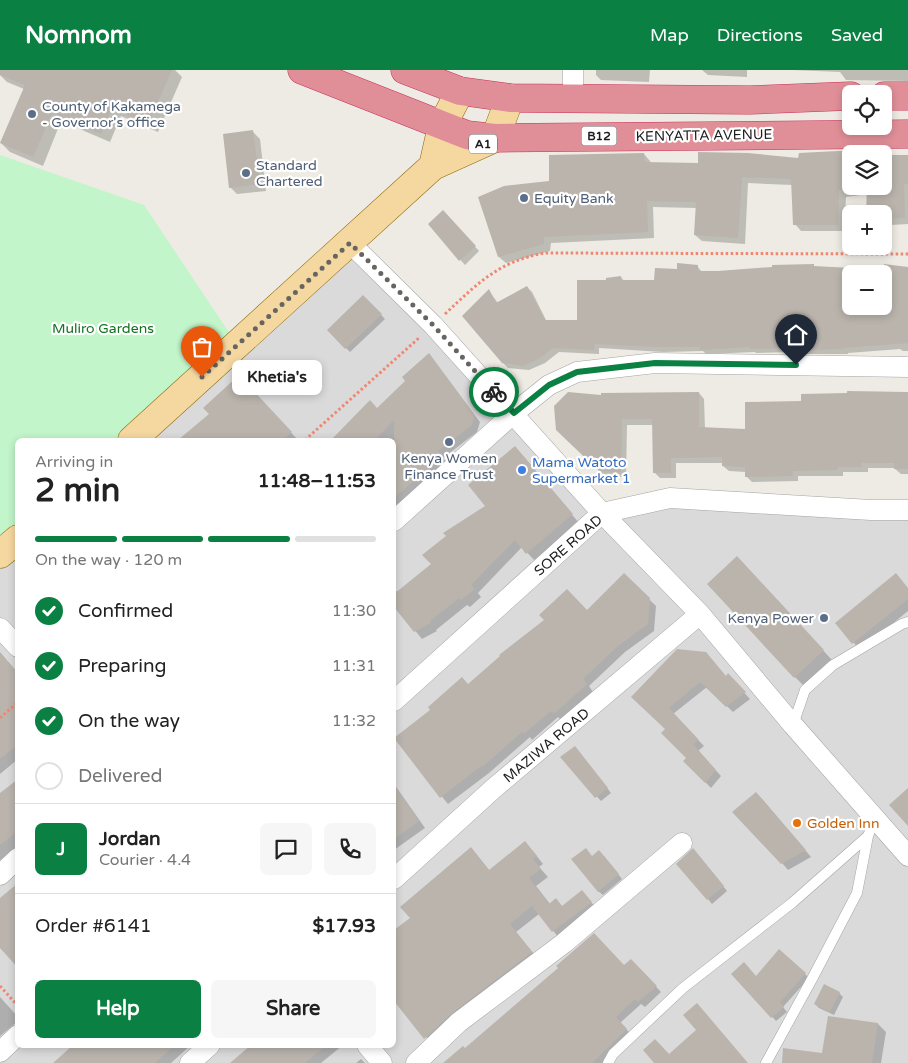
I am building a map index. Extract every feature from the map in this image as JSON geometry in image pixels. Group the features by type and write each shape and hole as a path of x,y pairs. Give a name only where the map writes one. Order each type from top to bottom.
{"highway":[{"name":"KENYATTA AVENUE","path":"302,70 442,126 468,135 495,138 749,134 908,134"},
{"path":"405,70 460,91 510,98 750,100 842,96"},
{"path":"892,96 908,96"},
{"path":"749,134 750,100"}],"main road":[{"path":"134,438 433,166 442,126 460,91"},
{"name":"A1","path":"433,166 495,138 510,98"},
{"path":"0,554 15,542"}],"street":[{"path":"573,70 573,99"},
{"path":"350,243 433,325 602,513 700,614 793,725 908,856"},
{"path":"396,518 514,413 549,385 577,372 655,363 908,367"},
{"name":"SORE ROAD","path":"396,698 602,513 670,498 871,510 908,510"},
{"name":"MAZIWA ROAD","path":"396,877 493,790 700,614"},
{"path":"0,628 15,644"},
{"path":"416,1063 459,1022 564,943 682,843"},
{"path":"0,875 15,861"},
{"path":"0,1052 15,1039"},
{"path":"190,1063 207,1048"},
{"path":"370,1048 382,1063"}],"lane":[{"path":"793,725 806,690 833,665 908,622"},
{"path":"766,1063 857,892 868,836 876,818"},
{"path":"608,1063 614,1054 683,988 792,903 868,836"}],"path":[{"path":"307,438 475,286 496,271 518,259 544,253 908,254"},
{"path":"0,718 15,705"},
{"path":"0,986 15,1003"}],"shaded area":[{"path":"350,244 602,514 670,498 908,511 908,1063 0,1063 0,556 15,542 15,1048 396,1048 396,438 133,438"}],"green space":[{"name":"Muliro Gardens","path":"0,155 144,205 238,346 133,438 15,438 15,542 0,556"}],"building":[{"path":"0,70 172,70 148,124 112,108 101,134 52,113 33,157 0,143 25,85 0,75"},
{"path":"253,130 260,184 229,188 223,134"},
{"path":"842,151 842,190 839,190 838,225 793,225 791,179 742,177 738,238 694,235 696,202 647,201 648,232 544,237 544,244 498,257 478,197 504,186 549,181 549,155 644,153 645,162 698,163 698,152 748,153 798,158 799,153"},
{"path":"892,155 908,155 908,184 904,184 905,218 892,219 892,205 866,205 867,195 892,195"},
{"path":"443,210 476,246 459,261 428,224"},
{"path":"677,263 698,265 698,271 772,267 772,265 814,264 814,266 842,268 842,315 892,315 892,265 908,267 908,343 844,349 796,350 796,348 750,349 750,347 700,350 700,347 595,344 594,350 553,348 540,358 523,366 502,363 462,316 489,289 496,303 527,286 545,320 577,320 577,280 606,280 606,278 621,276 621,280 654,280 655,268 677,269"},
{"path":"363,295 382,314 345,349 327,330"},
{"path":"429,353 474,414 472,425 438,451 442,456 396,496 396,438 394,438 394,420 377,438 333,438 370,400 377,408 405,381 402,377"},
{"path":"239,375 292,432 285,438 180,438 209,414 203,408"},
{"path":"847,391 908,392 908,469 894,469 894,463 862,463 862,467 838,467 838,470 793,471 793,476 745,477 745,467 722,466 722,457 671,458 671,473 653,473 652,419 622,419 621,472 599,471 556,430 554,406 568,392 601,395 601,393 699,392 699,427 745,429 745,402 801,401 801,394 847,393"},
{"path":"515,446 573,514 526,554 515,540 471,585 475,589 461,600 459,598 430,621 431,623 414,632 396,610 396,592 431,564 422,555 446,536 443,533 485,506 468,485"},
{"path":"737,556 824,650 794,678 707,584"},
{"path":"624,573 650,598 648,624 618,646 583,679 587,684 554,714 551,711 524,734 522,732 482,767 440,798 396,741 396,736 430,710 428,707 462,677 468,684 499,655 544,620 539,615 567,589 587,610"},
{"path":"896,573 908,588 908,599 852,644 835,623"},
{"path":"677,649 706,652 726,676 728,673 746,692 726,707 700,682 669,708 699,740 693,744 716,770 705,783 683,761 686,758 661,733 665,729 631,697"},
{"path":"0,652 15,670 15,746 0,759"},
{"path":"575,746 608,788 595,798 560,757"},
{"path":"15,781 15,833 0,845 0,793"},
{"path":"396,788 419,821 396,838"},
{"path":"908,788 908,826 889,805"},
{"path":"756,792 806,850 781,864 732,812"},
{"path":"525,841 537,856 533,859 541,869 529,878 549,904 556,898 562,906 582,890 592,902 552,932 532,906 510,924 532,952 452,1013 424,1039 396,1004 396,928 410,918 400,907 471,847 489,870"},
{"path":"586,848 592,856 599,850 619,874 598,892 571,859"},
{"path":"693,848 724,886 707,900 676,864"},
{"path":"15,886 15,965 0,948 0,898"},
{"path":"594,933 624,965 631,959 657,986 638,1002 635,999 616,1017 627,1029 592,1063 443,1063 463,1046 465,1048 558,968 556,966"},
{"path":"779,949 806,973 780,1002 784,1007 771,1018 731,974 744,962 756,976"},
{"path":"824,984 840,992 830,1012 814,1004"},
{"path":"697,1003 748,1063 654,1063 643,1050 655,1039 669,1054 696,1030 683,1015"},
{"path":"828,1016 878,1023 872,1063 782,1063 783,1048 822,1053"},
{"path":"70,1048 172,1048 155,1063 53,1063"},
{"path":"248,1048 323,1048 305,1063 230,1063"}],"way so far":[{"path":"202,377 350,243 433,325 494,392"}],"place":[{"name":"County of Kakamega - Governor's office","path":"32,114"},
{"name":"Standard Chartered","path":"246,173"},
{"name":"Equity Bank","path":"524,198"},
{"name":"Khetia's","path":"202,377"},
{"name":"Kenya Women Finance Trust","path":"449,442"},
{"name":"Mama Watoto Supermarket 1","path":"522,470"},
{"name":"Kenya Power","path":"824,618"},
{"name":"Golden Inn","path":"797,823"}],"route":[{"path":"494,392 514,413 549,385 577,372 655,363 796,365"}]}
